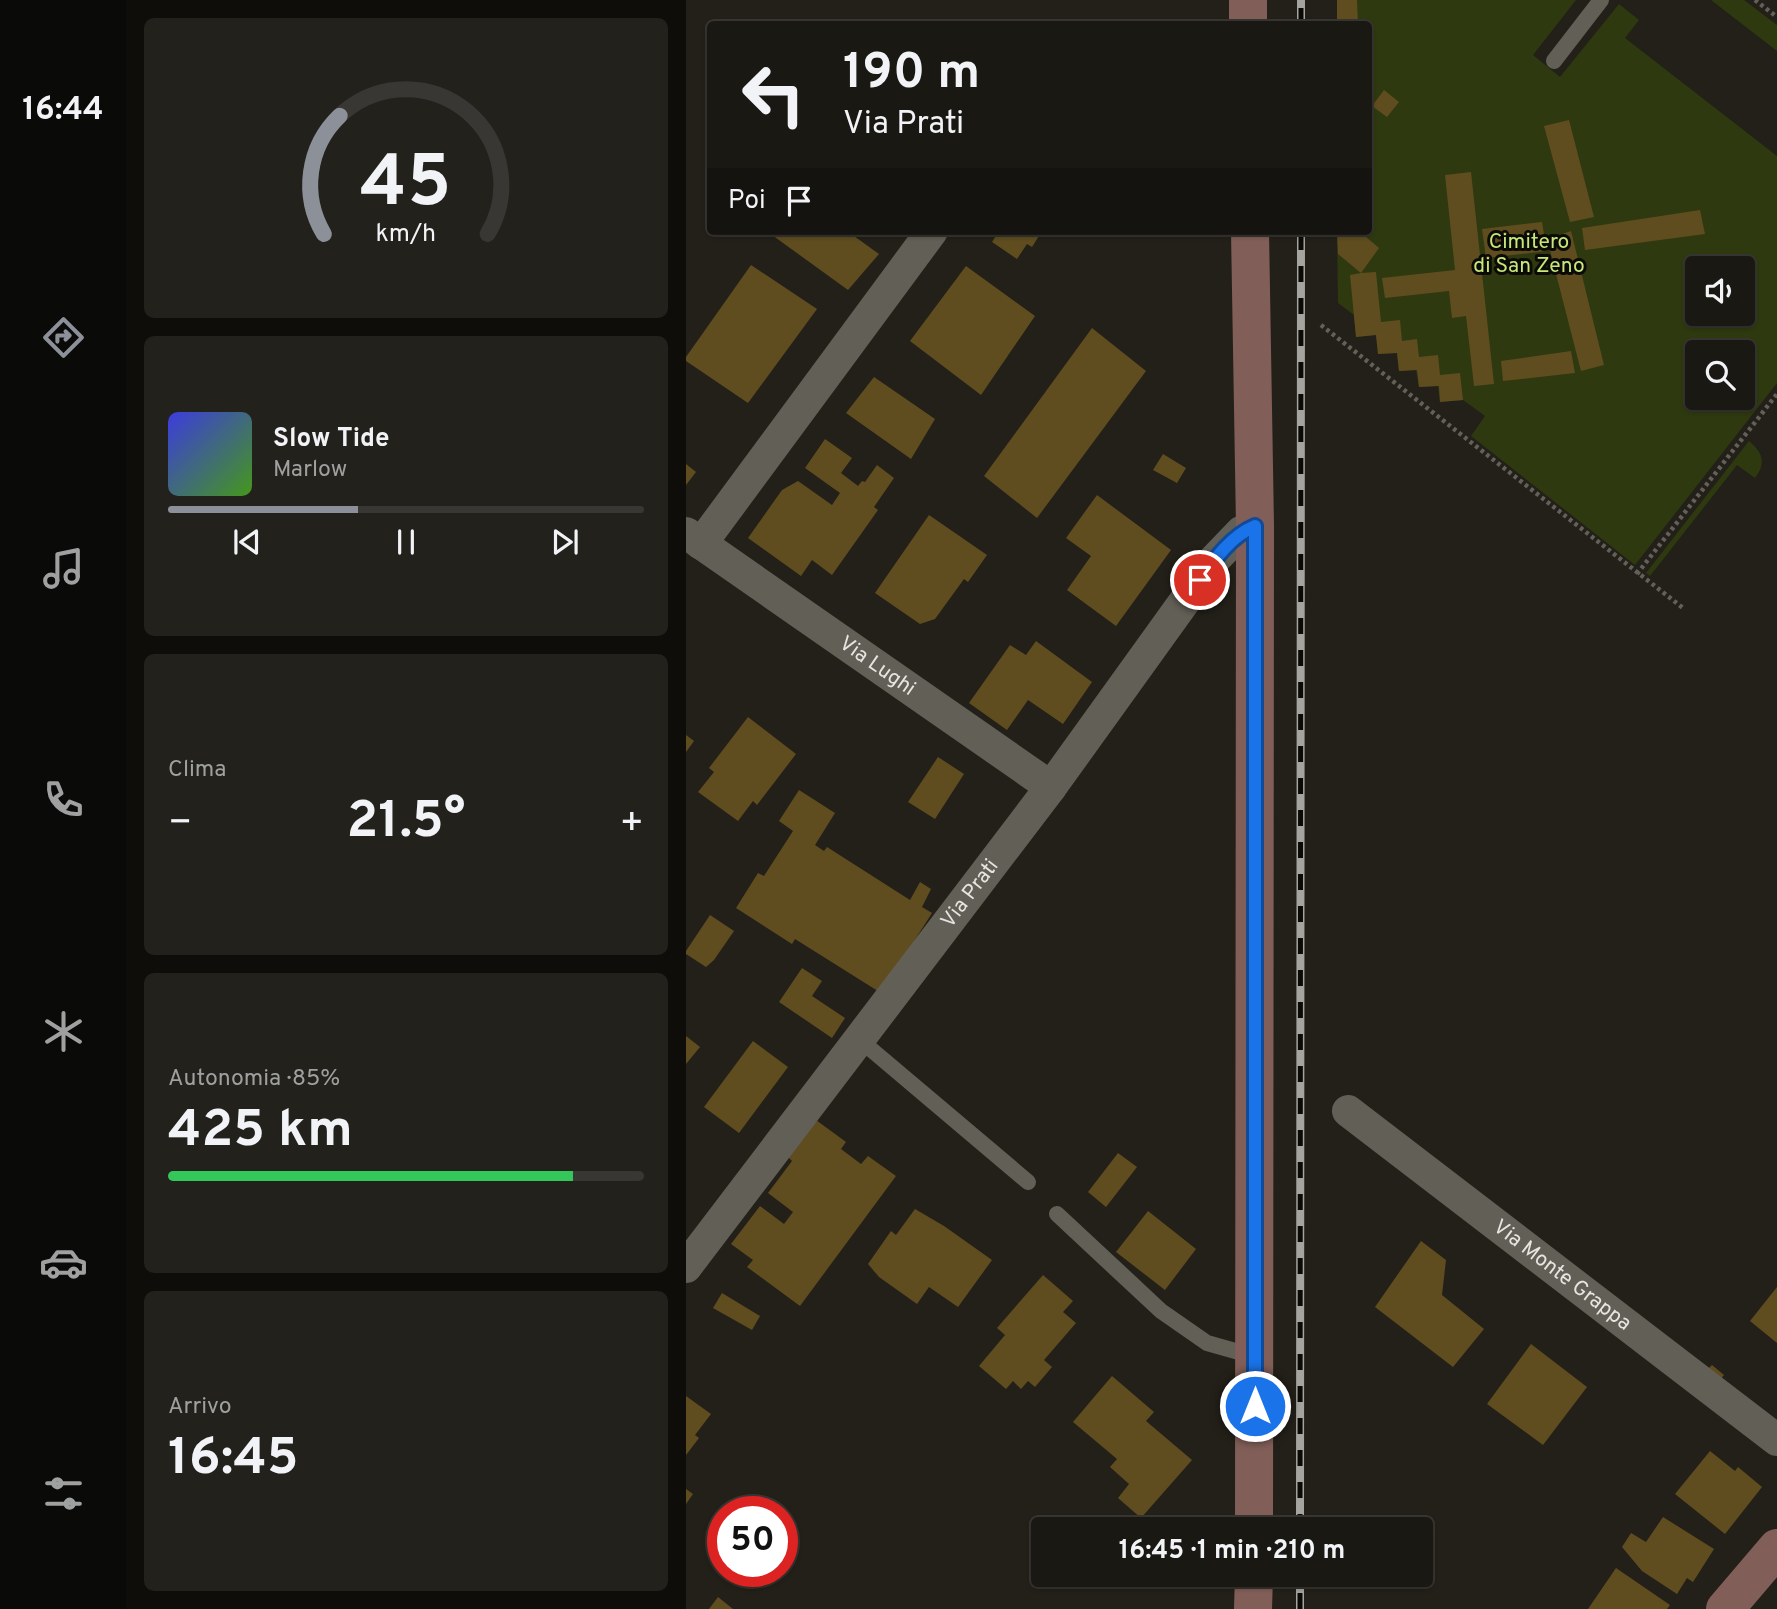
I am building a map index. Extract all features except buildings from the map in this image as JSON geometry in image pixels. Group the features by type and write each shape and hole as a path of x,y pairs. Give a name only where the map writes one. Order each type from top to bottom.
{"main road":[{"path":"1248,0 1248,21"},
{"path":"1251,235 1255,526 1254,1517"},
{"path":"1725,1609 1777,1548"},
{"path":"1254,1587 1254,1609"}],"street":[{"name":"Via Lughi","path":"929,235 694,539 1051,787"},
{"name":"Via Prati","path":"686,1267 1051,787 1215,559 1241,532 1255,526"},
{"name":"Via Monte Grappa","path":"1348,1111 1777,1440"}],"lane":[{"path":"1554,61 1601,0"},
{"path":"860,1040 1028,1182"},
{"path":"1057,1214 1161,1311 1206,1343 1256,1357"}],"path":[{"path":"1755,0 1777,17"},
{"path":"1321,325 1684,608"},
{"path":"1637,574 1777,394"}],"green space":[{"name":"Cimitero di San Zeno","path":"1337,0 1576,0 1533,55 1560,77 1619,4 1639,20 1625,38 1777,156 1777,383 1635,565 1471,436 1485,416 1463,400 1440,402 1438,386 1419,387 1416,370 1399,371 1397,353 1378,354 1376,335 1356,337 1354,315 1338,303 1337,235 1372,235 1372,21 1337,21"},
{"path":"1711,0 1744,0 1777,25 1777,51"},
{"path":"1749,441 1757,449 1762,462 1755,478 1737,465 1650,576 1646,573"}],"railway":[{"path":"1301,0 1301,21"},
{"path":"1300,1517 1301,235"},
{"path":"1300,1587 1300,1609"}],"route":[{"path":"1200,580 1215,559 1241,532 1255,526 1255,1406"}]}
